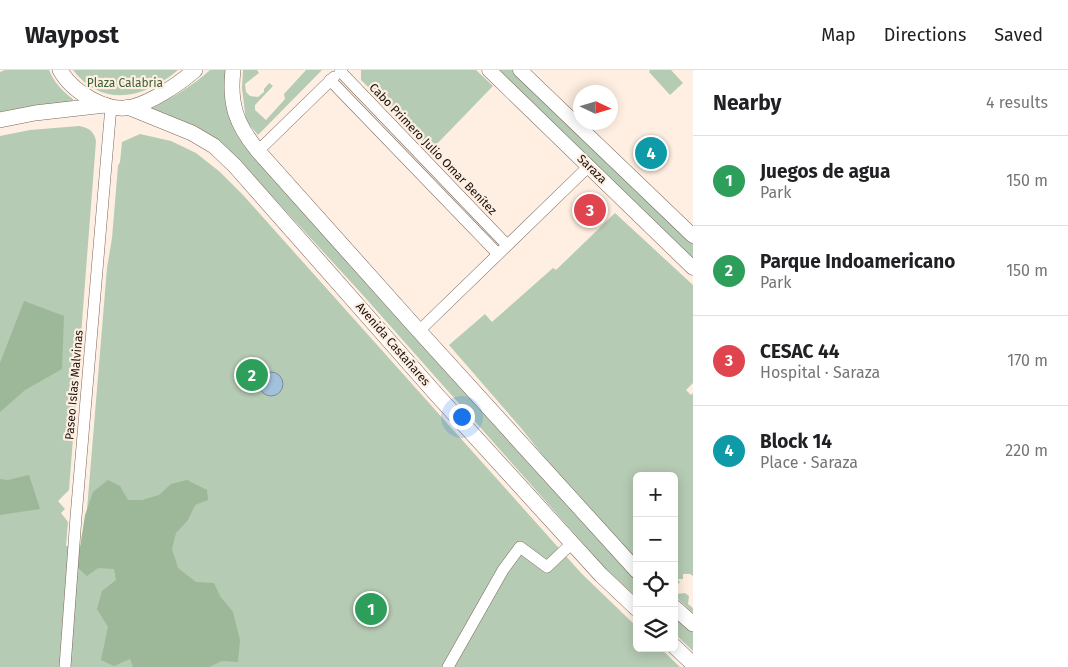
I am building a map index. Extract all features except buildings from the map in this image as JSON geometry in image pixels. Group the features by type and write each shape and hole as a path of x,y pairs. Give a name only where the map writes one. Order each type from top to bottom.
{"main road":[{"path":"60,70 69,83 82,94 108,106"},
{"path":"0,120 35,113 108,106 128,107 173,86 195,70"},
{"path":"233,70 231,91 234,112 246,136 258,151 633,567"},
{"name":"Avenida Castañares","path":"128,107 192,133 214,146 235,166 436,394 601,575 634,607"},
{"path":"678,611 693,624"},
{"path":"678,650 693,664"}],"street":[{"name":"Saraza","path":"490,70 693,268"},
{"name":"Saraza","path":"520,70 693,236"},
{"path":"258,151 340,71"},
{"name":"Cabo Primero Julio Omar Benítez","path":"340,71 507,245"},
{"path":"330,80 498,254"},
{"name":"Paseo Islas Malvinas","path":"65,667 108,106"},
{"path":"419,331 589,166"},
{"path":"448,667 503,570 520,547 547,567 572,543"}],"green space":[{"path":"5,70 49,70 59,86 73,99 72,103 0,112 0,72"},
{"name":"Plaza Calabria","path":"73,70 178,70 165,80 138,93 111,95 97,90 85,82"},
{"path":"210,70 228,70 230,111 600,539 633,575 633,594 604,567 361,293 227,149 147,111 195,82"},
{"path":"243,70 257,70 259,73 245,84 246,92 250,96 258,97 264,92 269,83 273,86 255,105 255,110 266,120 285,99 284,94 306,70 322,70 258,135 246,121 242,88"},
{"path":"361,70 476,70 493,86 431,150 361,80"},
{"path":"498,70 517,70 573,124 573,130 579,130 693,241 693,262"},
{"path":"650,70 671,70 683,83 670,95 649,72"},
{"path":"79,126 90,130 96,141 69,490 58,501 65,509 61,513 68,522 66,546 84,546 107,268 112,238 118,166 122,142 140,134 171,141 196,153 220,172 243,195 582,574 633,623 633,652 664,652 680,667 0,667 0,136 30,130"},
{"path":"615,213 693,285 693,383 686,390 691,395 693,393 693,576 683,574 683,579 678,579 678,472 633,472 633,556 580,502 521,428 449,345 485,314 492,322 553,268 556,270"},
{"path":"24,301 64,316 62,369 25,390 0,412 0,363"},
{"path":"29,475 40,509 0,515 0,479 8,480"},
{"path":"108,480 120,486 128,500 142,500 159,495 171,484 187,480 207,490 208,500 195,505 188,520 176,533 172,549 178,568 196,582 214,583 220,596 233,612 240,640 238,662 222,661 209,667 133,667 130,659 114,666 101,660 108,627 97,609 102,591 116,580 114,569 98,568 87,576 77,567 85,515 93,492"},
{"path":"685,593 689,596 688,604 693,608 693,613 678,599 678,594"},
{"path":"678,619 693,632 693,651 678,637"}],"water":[{"path":"271,372 279,376 283,384 279,392 271,396 263,392 259,384 263,376"}],"place":[{"name":"Block 14","path":"651,153"},
{"name":"CESAC 44","path":"590,210"},
{"name":"Parque Indoamericano","path":"252,375"},
{"name":"Juegos de agua","path":"371,609"}]}
